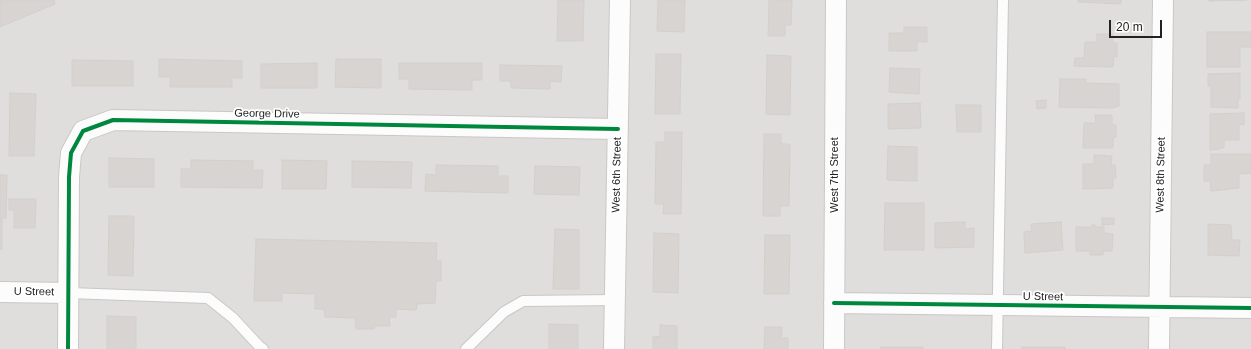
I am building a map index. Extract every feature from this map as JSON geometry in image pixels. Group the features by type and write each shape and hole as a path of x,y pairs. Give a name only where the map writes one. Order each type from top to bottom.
{"street":[{"name":"West 6th Street","path":"614,349 620,0"},
{"name":"West 7th Street","path":"834,349 836,0"},
{"name":"West 8th Street","path":"1159,349 1163,0"},
{"name":"George Drive","path":"68,349 69,177 71,153 83,131 113,120 618,129"},
{"name":"U Street","path":"0,292 69,293"},
{"name":"U Street","path":"834,303 1251,308"}],"lane":[{"path":"997,349 1003,0"},
{"path":"69,293 208,298 233,318 263,349"},
{"path":"466,349 504,312 523,301 615,300"}],"shaded area":[{"path":"0,0 1251,0 1251,349 0,349"}],"building":[{"path":"54,0 55,4 0,27 0,1"},
{"path":"558,0 584,0 583,41 557,41"},
{"path":"658,0 685,0 684,32 657,31"},
{"path":"769,0 792,0 791,25 785,25 785,36 768,36"},
{"path":"1078,0 1121,0 1121,4 1078,2"},
{"path":"1209,0 1247,0 1209,1"},
{"path":"904,27 927,27 927,42 917,42 917,51 889,51 889,33 904,33"},
{"path":"1207,32 1251,32 1251,47 1240,47 1240,67 1207,67"},
{"path":"1097,34 1113,34 1113,43 1117,43 1117,57 1114,56 1113,67 1074,66 1075,58 1084,58 1085,42 1097,42"},
{"path":"656,54 681,54 680,114 655,114"},
{"path":"767,55 791,56 790,115 766,114"},
{"path":"159,59 242,61 242,78 232,78 232,87 170,87 170,77 159,77"},
{"path":"336,59 381,59 381,88 335,87"},
{"path":"72,60 133,61 133,86 72,86"},
{"path":"317,63 317,88 261,88 261,64"},
{"path":"399,63 482,63 482,80 472,80 472,90 409,89 409,79 399,79"},
{"path":"500,65 562,66 561,82 550,81 550,89 511,88 511,81 500,81"},
{"path":"890,68 920,69 919,94 889,92"},
{"path":"1240,73 1240,99 1238,99 1238,108 1211,107 1211,85 1208,86 1208,74"},
{"path":"1060,79 1086,79 1086,83 1119,84 1119,106 1112,108 1059,107"},
{"path":"10,93 36,94 34,156 9,156"},
{"path":"1046,100 1046,108 1037,109 1036,101"},
{"path":"920,103 921,128 888,129 888,104"},
{"path":"956,105 981,105 981,132 957,132"},
{"path":"1244,113 1244,125 1239,124 1239,140 1224,140 1224,148 1210,150 1210,114"},
{"path":"1095,115 1112,115 1112,124 1116,125 1116,137 1113,138 1113,148 1083,148 1084,123 1096,123"},
{"path":"665,132 682,132 681,214 663,214 664,204 655,204 656,142 665,142"},
{"path":"764,134 781,134 781,144 790,144 789,206 780,206 780,216 763,216"},
{"path":"888,146 917,147 917,181 887,180"},
{"path":"1211,154 1251,154 1251,173 1239,174 1239,188 1211,191 1210,181 1204,181 1204,165 1211,165"},
{"path":"1094,155 1112,156 1111,165 1115,165 1116,178 1113,178 1113,188 1083,189 1083,164 1094,164"},
{"path":"109,158 154,159 154,187 109,187"},
{"path":"191,160 253,161 253,170 263,170 262,188 181,187 181,169 191,169"},
{"path":"282,160 327,161 326,189 282,189"},
{"path":"352,161 412,162 411,188 352,187"},
{"path":"436,165 498,166 498,176 508,176 508,193 425,191 426,174 436,175"},
{"path":"535,166 580,167 579,195 534,194"},
{"path":"0,175 7,175 6,218 2,218 2,249 0,249"},
{"path":"9,199 36,199 35,228 14,228 14,210 9,210"},
{"path":"885,203 924,203 924,250 884,250"},
{"path":"109,216 134,216 133,276 108,275"},
{"path":"1102,218 1114,218 1114,224 1102,225"},
{"path":"965,222 965,229 974,228 974,247 935,248 935,223"},
{"path":"1061,222 1063,250 1025,253 1024,232 1032,231 1031,224"},
{"path":"1208,224 1231,225 1232,240 1240,240 1239,256 1208,255"},
{"path":"1092,225 1095,225 1096,227 1104,227 1104,233 1113,234 1112,251 1103,251 1103,255 1090,255 1090,251 1076,251 1076,227 1092,227"},
{"path":"555,229 579,230 579,289 553,289"},
{"path":"654,233 679,234 678,293 653,292"},
{"path":"765,235 790,235 789,294 764,294"},
{"path":"256,239 437,243 436,261 441,261 441,281 436,281 435,303 417,304 416,310 396,309 396,317 389,317 390,326 374,326 374,329 356,329 355,318 325,317 324,309 315,309 315,294 282,293 282,301 254,301"},
{"path":"107,316 136,317 136,349 107,349"},
{"path":"549,324 578,325 578,349 549,349"},
{"path":"660,325 677,326 677,349 653,349 653,336 660,337"},
{"path":"765,327 782,327 781,338 788,338 788,349 764,349"},
{"path":"881,347 923,347 923,349 881,349"},
{"path":"1022,347 1065,347 1065,349 1022,349"}],"cycle path":[{"path":"68,349 69,177 71,153 83,131 113,120 618,129"},
{"path":"834,303 1251,308"}]}
